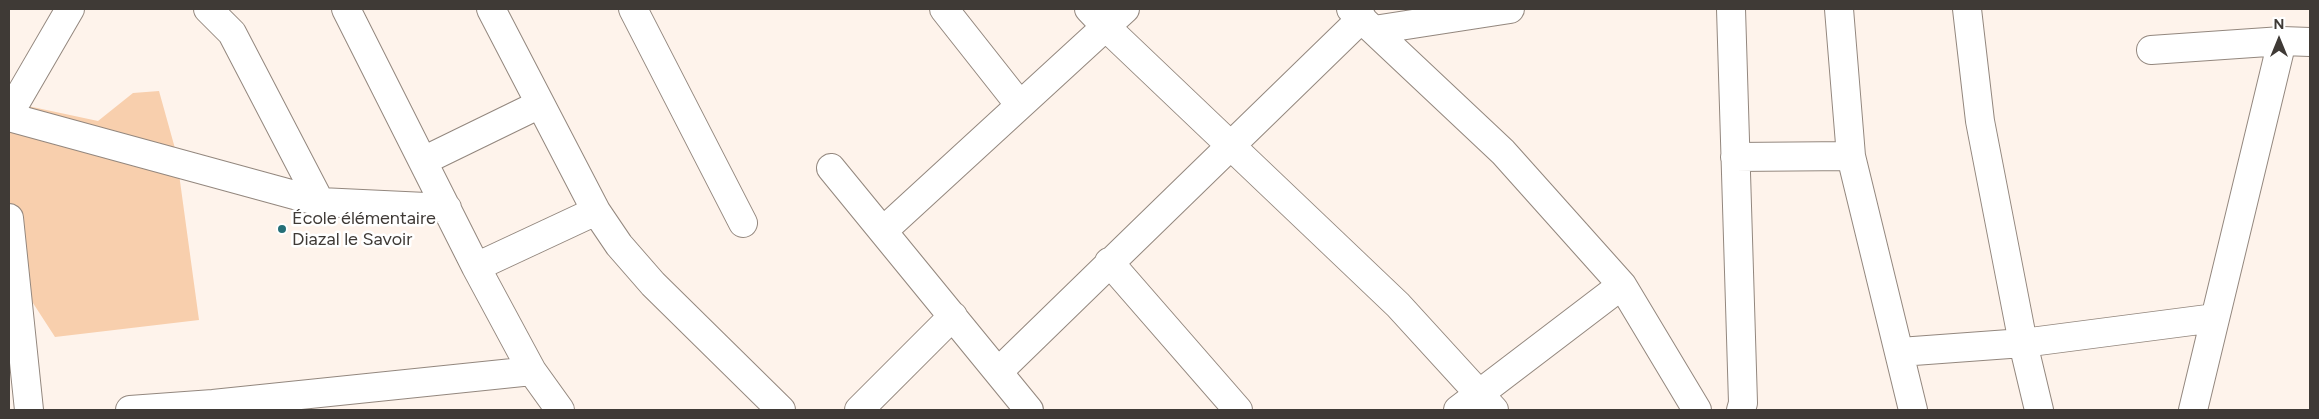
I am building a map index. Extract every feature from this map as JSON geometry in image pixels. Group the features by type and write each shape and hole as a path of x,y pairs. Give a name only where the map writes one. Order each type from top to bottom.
{"street":[{"path":"70,9 9,115 320,202 447,208"},
{"path":"208,9 232,33 320,202"},
{"path":"346,9 476,267 532,371 560,410"},
{"path":"491,9 596,211 619,245 653,284 781,410"},
{"path":"633,9 743,223"},
{"path":"944,9 1019,104"},
{"path":"998,372 1109,262 1362,19 1510,9"},
{"path":"1731,9 1743,403 1741,410"},
{"path":"1839,9 1852,156 1900,352 1912,410"},
{"path":"1967,9 1980,121 2023,343 2039,410"},
{"path":"883,231 1019,104 1107,15 1230,145 1398,305 1477,405 1622,285"},
{"path":"1362,19 1504,152 1622,285 1697,410"},
{"path":"2193,410 2282,40"},
{"path":"2151,50 2282,40 2310,42"},
{"path":"423,161 540,104"},
{"path":"1736,157 1852,156"},
{"path":"831,168 1029,410"},
{"path":"476,267 596,211"},
{"path":"9,218 29,410"},
{"path":"1109,262 1238,410"},
{"path":"859,410 953,316"},
{"path":"1900,352 2023,343 2215,318"},
{"path":"130,410 213,407 532,371"}],"shaded area":[{"path":"159,91 176,152 199,320 55,337 9,266 9,102 98,121 133,93"}],"place":[{"name":"École élémentaire Diazal le Savoir","path":"282,229"}]}
